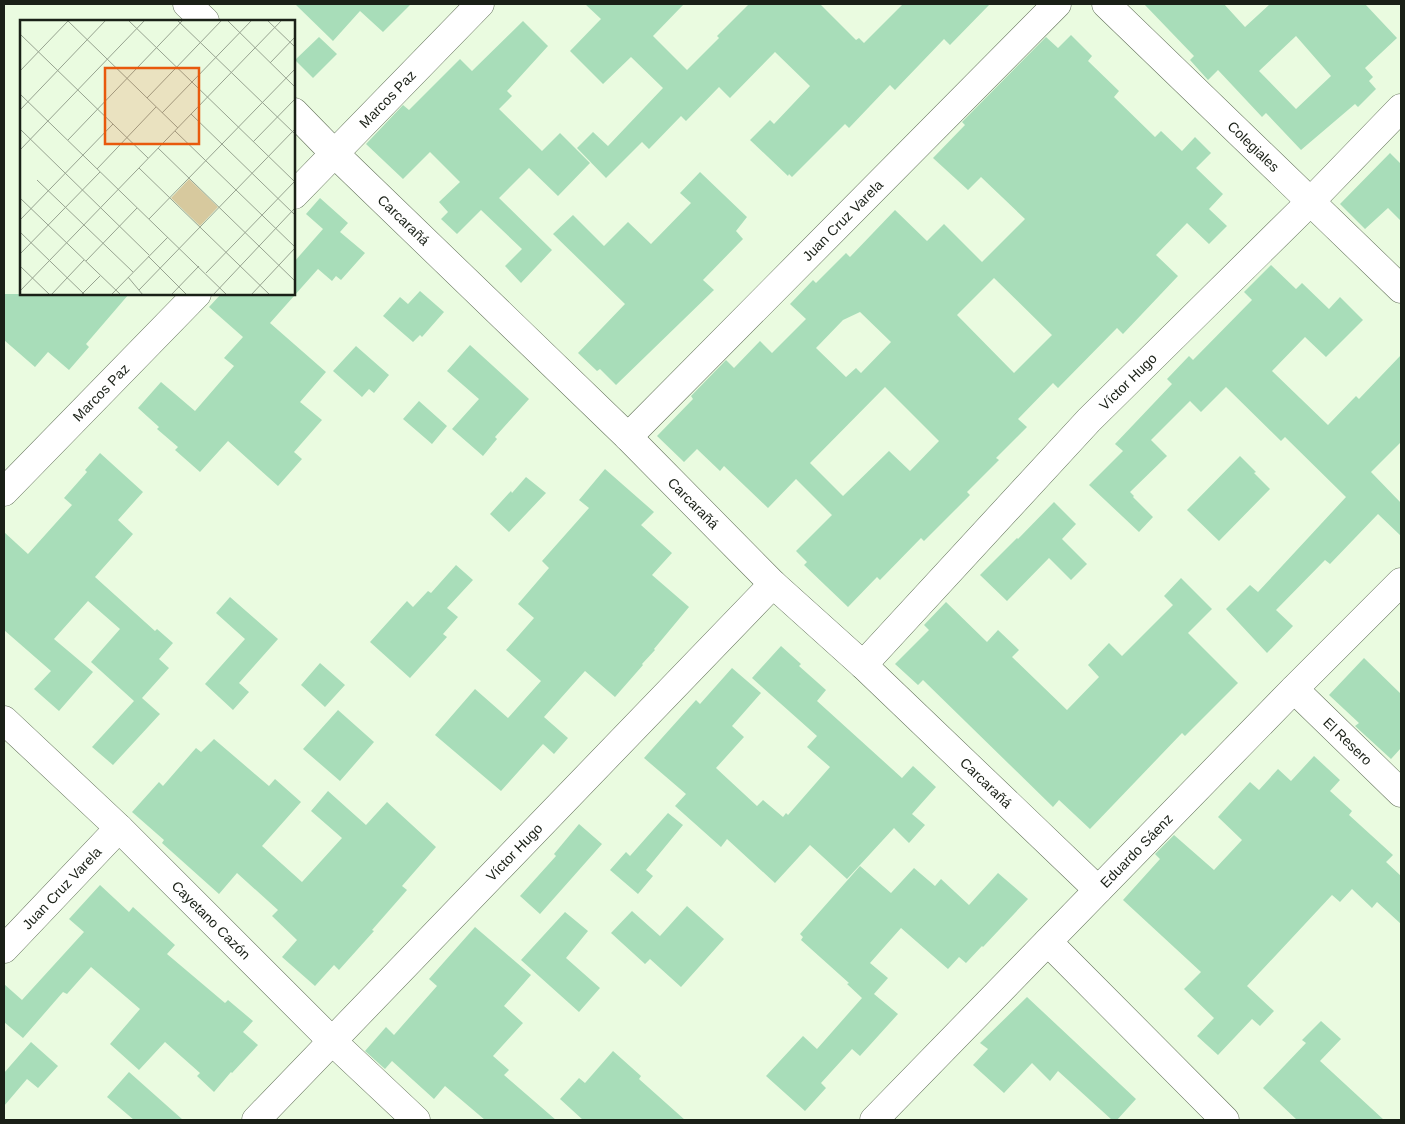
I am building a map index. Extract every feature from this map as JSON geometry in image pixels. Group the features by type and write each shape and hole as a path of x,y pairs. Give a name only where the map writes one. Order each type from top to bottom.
{"street":[{"path":"187,4 204,20"},
{"name":"Marcos Paz","path":"295,194 480,4"},
{"name":"Juan Cruz Varela","path":"628,437 1057,4"},
{"name":"Colegiales","path":"1106,4 1401,289"},
{"name":"Víctor Hugo","path":"863,665 1090,420 1310,202 1401,108"},
{"name":"Carcarañá","path":"295,113 628,437 773,584 863,665 1098,890"},
{"name":"Marcos Paz","path":"4,492 196,295"},
{"name":"Eduardo Sáenz","path":"874,1120 1294,689 1401,582"},
{"name":"Víctor Hugo","path":"256,1120 773,584"},
{"name":"El Resero","path":"1294,689 1401,793"},
{"name":"Cayetano Cazón","path":"4,720 119,828 332,1041 416,1120"},
{"name":"Juan Cruz Varela","path":"4,949 119,828"},
{"path":"1048,942 1226,1120"}],"building":[{"path":"295,4 411,4 383,32 360,11 333,41"},
{"path":"585,4 684,4 653,36 687,70 749,4 820,4 856,40 859,38 864,43 903,4 990,4 950,45 944,39 895,90 890,85 849,128 845,124 792,177 789,174 788,176 750,140 770,120 774,124 810,86 775,52 730,98 719,87 686,121 681,116 649,149 642,142 606,178 577,148 593,132 608,146 663,88 631,57 603,84 570,51 601,19"},
{"path":"1144,4 1224,4 1245,27 1270,4 1365,4 1397,38 1365,68 1373,77 1369,81 1376,89 1358,107 1355,104 1301,150 1266,113 1262,117 1218,70 1208,80 1190,60 1194,56","holes":["1296,36 1331,76 1296,109 1259,71"]},
{"path":"523,21 548,46 507,91 512,96 499,109 542,151 560,133 590,163 558,196 529,168 499,198 552,250 521,283 505,266 522,249 481,210 457,234 441,219 448,212 439,202 460,182 430,152 403,179 366,144 403,105 409,110 460,59 472,71"},
{"path":"1071,35 1092,56 1088,61 1119,91 1114,97 1155,137 1161,131 1182,151 1195,137 1211,153 1196,168 1223,194 1209,209 1227,226 1209,244 1187,223 1156,255 1178,276 1123,334 1117,328 1058,388 1053,383 1018,419 1027,427 996,458 999,460 967,492 970,495 924,541 921,538 880,580 877,577 848,607 804,565 807,562 796,551 832,515 796,479 768,508 724,466 720,471 697,449 684,462 657,436 693,399 691,396 726,360 734,368 760,341 772,353 806,319 790,304 813,280 816,283 846,253 850,257 895,210 927,241 944,224 982,262 1025,219 981,177 968,190 933,158 965,125 962,122 1046,37 1058,48","holes":["994,278 1052,335 1014,373 957,315","860,312 891,342 861,373 856,368 846,377 816,348 843,320","885,387 939,441 910,471 889,451 843,496 810,463"]},
{"path":"319,37 337,54 313,78 295,60"},
{"path":"1390,153 1401,164 1401,221 1388,208 1365,229 1340,204"},
{"path":"700,172 747,217 736,231 743,239 703,280 714,290 616,385 600,369 597,371 578,353 625,304 553,234 573,215 604,246 628,222 651,244 691,203 680,193"},
{"path":"320,198 348,223 340,232 365,253 341,280 336,276 332,281 318,269 295,295 295,261 323,229 306,214"},
{"path":"1271,265 1296,289 1302,283 1329,309 1340,297 1363,320 1326,357 1305,337 1272,371 1328,425 1356,396 1359,399 1401,355 1401,442 1371,472 1401,503 1401,536 1378,514 1330,564 1325,560 1276,610 1293,626 1267,653 1226,609 1250,585 1258,592 1346,497 1285,437 1281,441 1226,387 1201,412 1190,401 1151,440 1167,456 1130,492 1153,517 1139,532 1089,485 1123,451 1115,444 1172,384 1167,379 1189,356 1193,360 1252,300 1244,292"},
{"path":"420,291 444,312 422,337 420,335 413,342 383,316 400,297 408,304"},
{"path":"4,294 128,295 86,344 89,347 69,370 48,352 35,367 4,340"},
{"path":"220,295 295,295 270,323 326,372 300,402 322,420 294,452 302,459 278,486 228,441 200,472 175,450 178,447 157,429 159,427 138,408 161,382 195,411 234,366 224,358 243,337 209,307"},
{"path":"470,345 529,399 495,437 497,439 483,456 452,429 479,399 447,371"},
{"path":"356,346 389,375 374,393 369,389 362,397 333,371"},
{"path":"419,401 447,426 432,444 403,419"},
{"path":"100,453 143,492 118,520 133,534 95,577 155,631 157,629 173,643 159,659 169,668 142,698 160,714 113,765 92,747 134,701 91,662 120,629 88,601 54,639 93,672 59,711 34,689 51,671 4,630 4,532 28,554 72,505 64,498 87,472 85,470"},
{"path":"1240,456 1270,489 1219,541 1187,510"},
{"path":"605,469 654,512 641,525 672,553 652,575 689,607 615,697 585,671 544,717 568,738 554,754 543,744 501,791 435,735 475,689 508,718 541,681 506,650 534,618 518,604 549,568 542,561 589,508 579,500"},
{"path":"526,477 546,493 509,532 490,514"},
{"path":"1054,502 1076,524 1062,539 1087,564 1071,580 1049,558 1007,601 980,575"},
{"path":"456,565 473,580 447,608 458,617 443,634 447,637 410,678 370,642 407,601 413,607 428,591 431,593"},
{"path":"1181,578 1212,609 1188,633 1238,683 1185,736 1182,733 1090,829 1059,800 1053,807 923,680 918,685 895,664 929,630 924,625 946,602 987,642 998,630 1019,650 1012,657 1067,710 1099,677 1088,665 1109,643 1122,656 1173,605 1164,596"},
{"path":"230,597 278,639 239,683 249,692 233,710 205,684 245,639 216,613"},
{"path":"781,646 801,664 799,666 826,690 817,701 902,778 913,766 936,787 912,814 925,825 909,843 894,828 847,879 810,845 775,883 727,839 721,847 675,806 686,794 644,758 696,700 700,704 732,668 761,693 732,726 744,737 716,768 757,806 763,800 783,817 786,813 788,815 830,767 807,747 817,736 752,678"},
{"path":"1364,658 1401,694 1401,748 1391,759 1355,726 1359,723 1329,695"},
{"path":"320,663 345,685 325,707 301,685"},
{"path":"338,710 374,742 340,781 303,749"},
{"path":"214,739 269,786 275,779 301,802 262,846 302,882 342,838 311,811 328,791 366,825 387,802 436,847 402,886 407,890 372,930 374,931 339,970 334,965 315,986 282,957 297,940 272,916 278,910 237,873 219,894 162,843 164,840 132,812 159,782 163,786 196,748 201,752"},
{"path":"1314,756 1340,780 1330,791 1352,811 1349,815 1393,855 1386,862 1401,876 1401,924 1377,902 1372,908 1352,889 1340,902 1332,895 1247,986 1274,1011 1260,1026 1252,1019 1218,1055 1197,1036 1214,1018 1184,989 1201,972 1123,900 1160,859 1155,854 1174,835 1214,870 1242,840 1218,817 1250,782 1259,790 1278,769 1291,781"},
{"path":"668,813 683,825 646,870 653,876 638,894 610,870 626,852 630,856"},
{"path":"579,824 602,844 540,914 520,896 556,856 554,854"},
{"path":"860,866 891,893 914,868 935,886 941,879 969,905 998,873 1028,899 966,963 959,957 948,969 901,928 870,963 888,978 874,994 898,1014 860,1056 852,1049 821,1083 826,1088 805,1111 766,1076 803,1036 817,1049 862,998 847,984 849,983 801,940 803,937 800,934"},
{"path":"100,885 129,912 133,907 175,945 167,954 225,1003 228,1000 253,1021 243,1032 258,1045 214,1092 197,1076 200,1073 165,1042 139,1070 110,1044 140,1009 91,967 67,994 63,992 23,1038 4,1022 4,984 22,1000 84,932 69,919"},
{"path":"687,906 724,939 681,987 650,959 645,964 611,933 632,911 660,936"},
{"path":"565,912 588,931 566,958 600,988 579,1012 521,960"},
{"path":"475,927 531,975 504,1006 523,1023 493,1056 509,1070 504,1075 556,1120 485,1120 445,1086 434,1099 392,1061 385,1069 365,1051 386,1027 394,1035 437,986 429,979"},
{"path":"1027,997 1136,1099 1117,1120 1112,1120 1058,1071 1050,1081 1032,1063 1004,1093 973,1065 988,1049 980,1043"},
{"path":"1321,1021 1341,1039 1320,1061 1384,1120 1297,1120 1263,1088 1306,1043 1302,1040"},
{"path":"31,1042 58,1066 38,1088 27,1079 4,1106 4,1073"},
{"path":"613,1051 641,1076 639,1079 685,1120 583,1120 560,1099 579,1078 585,1083"},
{"path":"129,1072 183,1120 134,1120 107,1097"}]}
